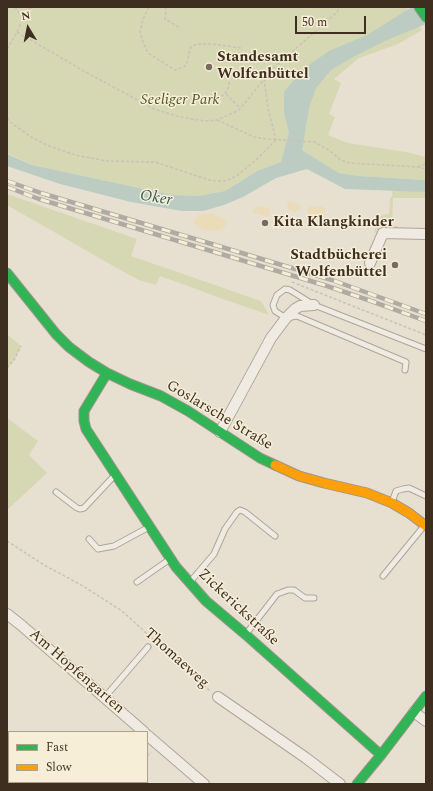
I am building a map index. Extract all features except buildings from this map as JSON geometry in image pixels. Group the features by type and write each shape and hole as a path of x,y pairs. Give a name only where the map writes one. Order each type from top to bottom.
{"street":[{"path":"419,7 426,17"},
{"path":"370,263 383,233 426,234"},
{"name":"Goslarsche Straße","path":"7,273 45,321 69,347 88,362 130,384 161,396 188,411 260,458 299,476 367,493 392,503 410,513 425,526"},
{"path":"220,432 271,338 295,309 300,306 314,305"},
{"name":"Zickerickstraße","path":"107,372 84,411 86,429 176,567 206,601 381,755"},
{"name":"Am Hopfengarten","path":"7,614 143,731"},
{"path":"357,784 426,696"},
{"name":"Thomaeweg","path":"218,697 306,758 340,784"},
{"path":"414,712 426,721"},
{"path":"148,736 204,784"}],"lane":[{"path":"405,370 406,362 297,316 286,318 275,311 273,305 274,300 282,290 290,290 314,305 426,349"},
{"path":"56,492 77,508 84,508 116,474"},
{"path":"392,503 396,491 402,488 409,488 426,496"},
{"path":"190,582 214,554 225,529 240,510 245,512 275,536"},
{"path":"89,540 98,548 114,546 150,526"},
{"path":"383,576 425,526"},
{"path":"137,582 171,559"},
{"path":"245,634 278,594 288,590 294,590 305,598 314,598"},
{"path":"105,697 148,647"}],"path":[{"path":"15,7 23,18"},
{"path":"7,49 30,7"},
{"path":"149,7 143,19 140,32 143,42 148,53 175,70 184,67 187,63 191,47 197,44 212,44 241,48"},
{"path":"165,7 165,19 180,28"},
{"path":"17,32 82,70 154,109 180,117 206,121 217,120 238,110 272,69 309,37 340,7"},
{"path":"264,79 268,108 276,140"},
{"path":"211,97 220,97 225,94 230,86 229,80"},
{"path":"225,94 240,108"},
{"path":"7,118 10,122 31,137 49,146 76,155 106,161 156,162 209,180 217,181 226,181 238,175 276,140"},
{"path":"217,120 254,137 315,142 341,160 349,163 418,167 426,169"},
{"path":"418,167 426,164"},
{"path":"292,282 426,335"},
{"path":"7,368 14,360 21,346"},
{"name":"Thomaeweg","path":"7,541 44,565 83,586 122,610 218,697"}],"green space":[{"name":"Seeliger Park","path":"7,7 406,7 422,30 398,44 359,58 334,79 341,83 329,114 335,117 328,135 348,143 406,152 426,157 426,180 359,176 339,173 302,150 281,162 259,170 225,191 198,196 172,195 32,165 7,153"},
{"path":"393,181 426,182 426,198 393,198 392,226 398,226 398,230 378,229 374,234 377,218 389,214"},
{"path":"7,194 137,239 131,256 261,301 269,315 160,276 156,285 139,280 7,205"},
{"path":"7,334 21,346 14,360 7,368"},
{"path":"7,418 38,441 29,455 47,473 7,510"}],"sand":[{"path":"287,201 299,204 301,208 295,212 288,210"},
{"path":"256,206 262,206 270,209 269,217 252,212"},
{"path":"321,206 326,209 323,218 307,215 307,208"},
{"path":"211,213 219,216 227,222 226,226 220,230 203,230 194,223 197,215"}],"water":[{"name":"Oker","path":"412,7 426,7 426,24 387,40 353,57 331,70 316,88 309,108 302,150 339,173 359,176 426,180 426,192 345,189 307,169 276,178 243,197 224,205 203,211 182,211 131,202 60,184 7,166 7,154 32,165 172,195 198,196 225,191 259,170 281,162 289,133 284,113 284,92 303,69 329,51 367,35"}],"railway":[{"path":"7,181 41,193 332,280 426,314"},
{"path":"7,187 39,199 327,286 426,321"}],"traffic: fast":[{"path":"419,7 426,17"},
{"path":"7,273 56,334 69,347 89,362 130,384 161,396 188,411 260,458 275,465"},
{"path":"107,373 84,411 86,429 176,567 206,601 381,755"},
{"path":"357,784 426,696"}],"traffic: slow":[{"path":"275,465 299,476 367,493 392,503 409,513 426,526"}],"place":[{"name":"Standesamt Wolfenbüttel","path":"209,67"},
{"name":"Kita Klangkinder","path":"265,223"},
{"name":"Stadtbücherei Wolfenbüttel","path":"395,265"}]}
